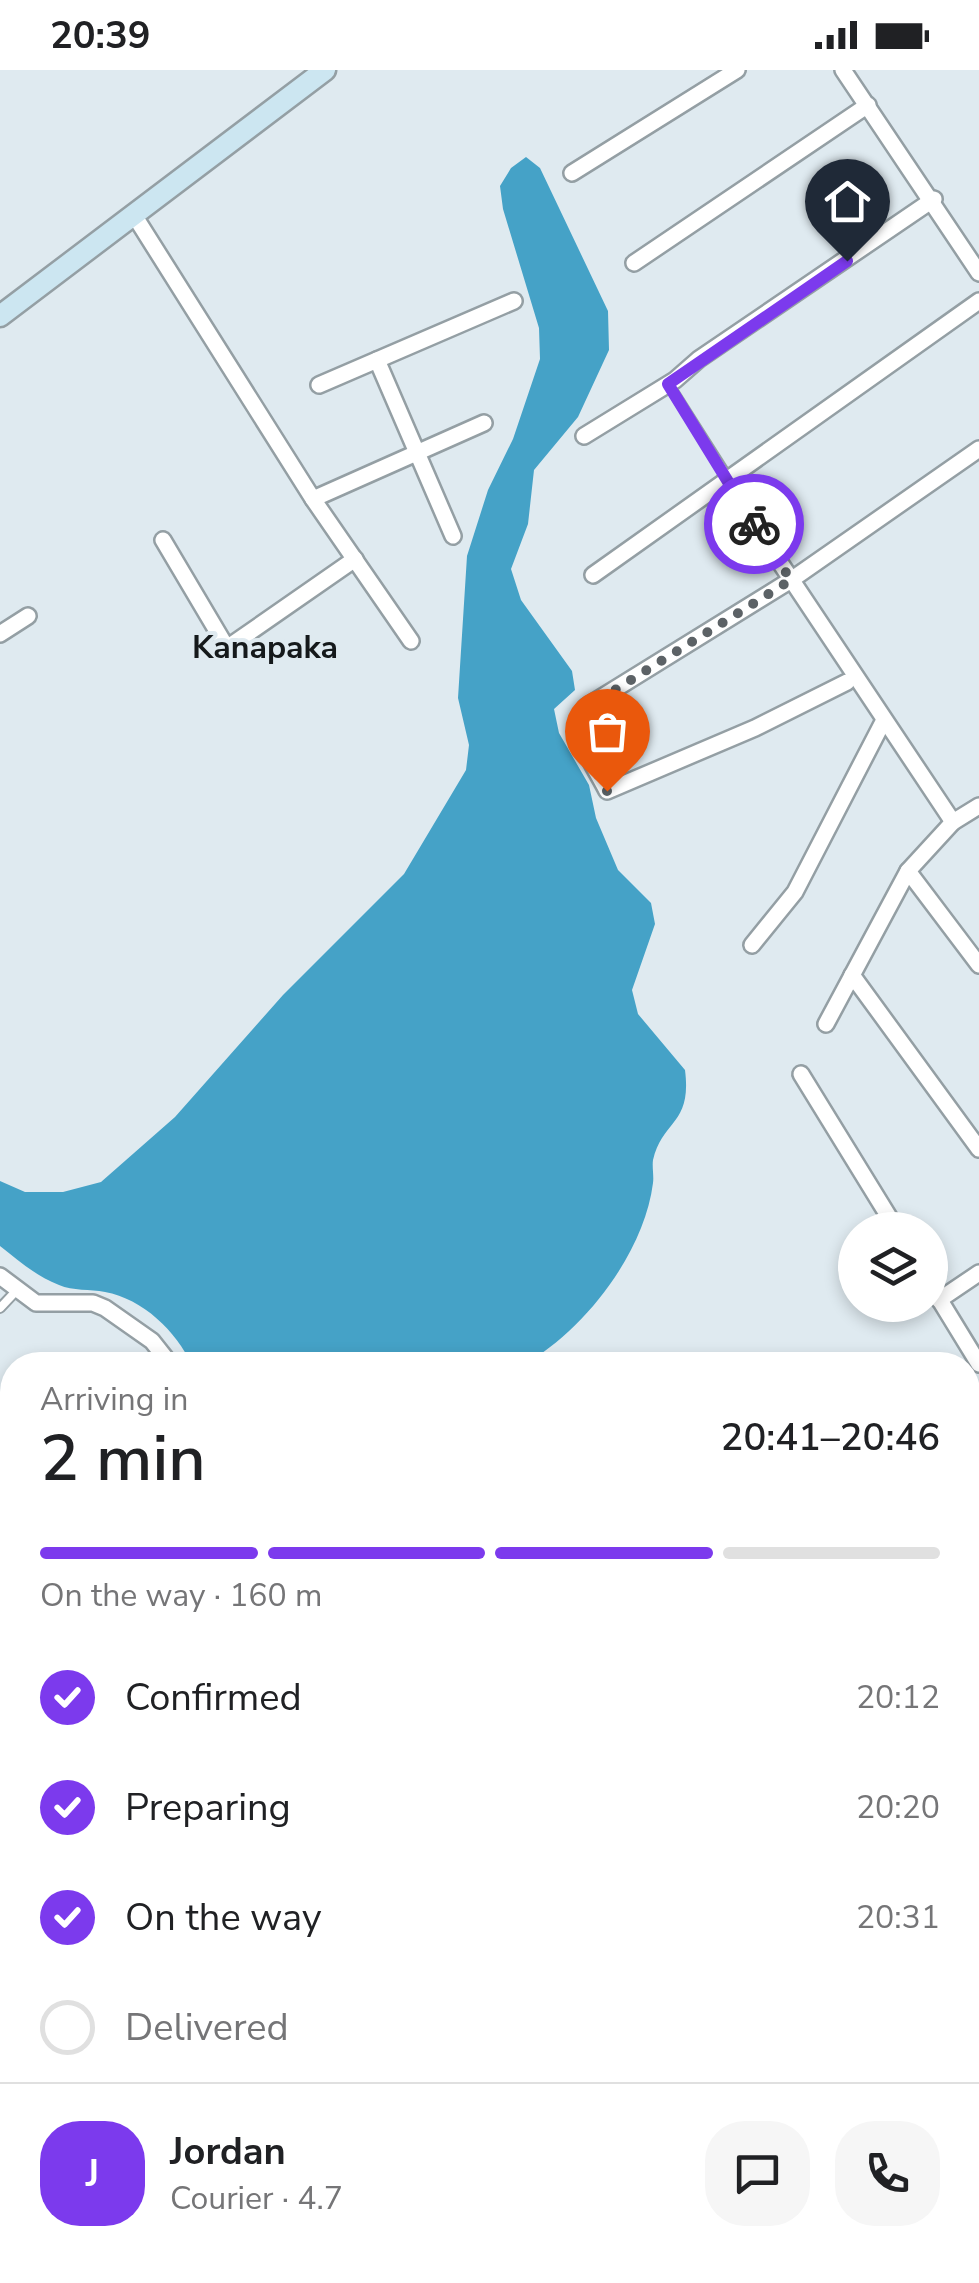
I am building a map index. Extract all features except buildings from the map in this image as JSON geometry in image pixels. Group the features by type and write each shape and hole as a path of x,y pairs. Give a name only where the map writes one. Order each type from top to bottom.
{"street":[{"path":"0,316 325,70"},
{"path":"572,173 737,70"},
{"path":"843,70 934,199 979,273"},
{"path":"634,263 868,105"},
{"path":"584,436 668,384 934,199"},
{"path":"134,215 313,499 411,641"},
{"path":"318,386 514,301"},
{"path":"594,574 979,301"},
{"path":"377,360 453,536"},
{"path":"313,499 484,424"},
{"path":"847,682 755,728 607,791 578,730 582,712 791,580 979,448"},
{"path":"726,479 953,822"},
{"path":"163,540 227,648 355,560"},
{"path":"0,634 28,616"},
{"path":"752,945 796,892 884,720"},
{"path":"826,1024 908,871 953,822 979,806"},
{"path":"908,871 979,965"},
{"path":"852,975 979,1149"},
{"path":"801,1074 885,1212"},
{"path":"948,1295 979,1274"},
{"path":"0,1276 42,1304 93,1303 105,1308 152,1341 160,1352"},
{"path":"948,1313 972,1352"}],"lane":[{"path":"668,384 726,479"},
{"path":"0,1308 17,1290"}],"water":[{"path":"526,157 540,168 608,311 609,350 578,417 534,470 528,524 511,569 521,600 572,671 575,690 554,709 559,733 589,785 596,818 618,870 651,903 655,924 632,990 638,1014 685,1070 684,1102 653,1160 647,1210 624,1263 588,1312 543,1352 184,1352 145,1309 105,1292 59,1285 35,1273 0,1246 0,1181 25,1192 63,1192 101,1182 175,1117 283,995 404,874 466,770 469,745 458,698 467,556 488,490 513,439 540,359 539,328 503,209 500,186 511,168"}],"way so far":[{"path":"607,791 578,730 578,718 586,708 791,580 754,524"}],"district":[{"name":"Kanapaka","path":"265,647"}],"route":[{"path":"754,524 668,384 699,359 847,261"}]}
